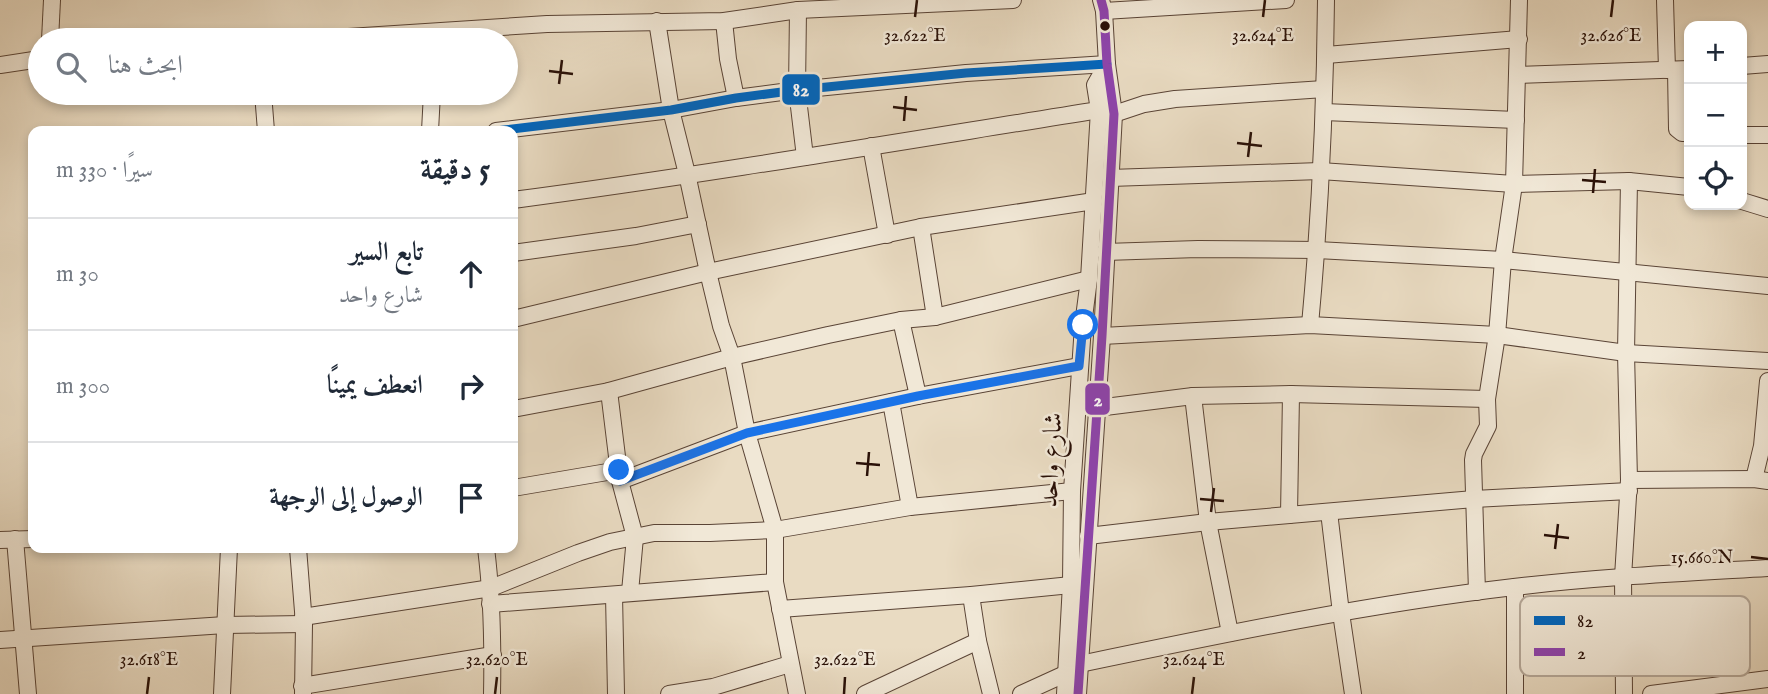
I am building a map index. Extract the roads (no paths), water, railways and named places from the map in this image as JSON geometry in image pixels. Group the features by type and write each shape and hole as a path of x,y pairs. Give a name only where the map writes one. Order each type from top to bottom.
{"street":[{"path":"51,28 52,0"},
{"path":"499,28 547,23 724,20 798,10 1013,0"},
{"path":"1102,5 1286,0"},
{"path":"1310,325 1324,112 1326,0"},
{"path":"1477,592 1473,460 1488,426 1487,399 1514,184 1520,0"},
{"path":"1665,0 1677,70 1677,129 1684,133"},
{"name":"شارع واحد","path":"1078,584 1088,536 1110,178 1106,112 1095,85 1107,64 1102,5"},
{"path":"798,10 797,90 805,157"},
{"path":"724,20 736,98"},
{"path":"657,22 671,110 708,272 721,326 732,357 747,433 775,530 775,582 797,694"},
{"path":"1326,55 1520,39"},
{"path":"0,65 28,61"},
{"path":"518,128 671,110 797,90 965,73 1107,64"},
{"path":"1747,66 1768,64"},
{"path":"1518,75 1677,70"},
{"path":"518,199 1106,112 1175,99 1324,89"},
{"path":"264,105 266,126"},
{"path":"430,126 431,105"},
{"name":"شارع واحد","path":"1078,694 1074,668 1078,584 1072,491 1079,366 1094,201 1106,112"},
{"path":"1324,112 1516,120"},
{"path":"1747,135 1768,135"},
{"path":"871,146 887,235"},
{"path":"1110,178 1320,170 1514,184 1629,181 1684,186"},
{"path":"1623,596 1629,486 1626,353 1629,181"},
{"path":"518,318 708,272 921,227 1094,201"},
{"path":"1747,203 1768,209"},
{"path":"518,252 636,236 698,224"},
{"path":"921,227 935,317"},
{"path":"1105,252 1198,248 1317,250 1503,260 1768,286"},
{"path":"518,408 610,391 732,357 901,320 935,317 1089,279"},
{"path":"901,320 918,396"},
{"path":"1102,336 1310,325 1497,335 1626,353 1768,361"},
{"path":"518,487 620,476 747,433 918,396 1079,366"},
{"path":"1088,536 1208,522 1629,486 1761,480 1768,381"},
{"path":"610,391 620,476 635,537 622,594 616,694"},
{"path":"1097,408 1193,396 1291,394 1487,399"},
{"path":"1289,515 1291,394"},
{"path":"1193,396 1208,522 1230,633"},
{"path":"891,402 910,507"},
{"path":"490,596 578,553 610,542 654,533 775,530 910,507 1072,491"},
{"path":"1329,512 1353,694"},
{"path":"28,539 8,540 23,639 28,694"},
{"path":"222,694 229,553"},
{"path":"298,553 304,620 303,690 493,655"},
{"path":"486,553 493,655 492,694"},
{"path":"1021,694 1074,668 1230,633 1341,613 1515,587 1768,568"},
{"path":"0,640 304,620 490,596 622,594 775,582"},
{"path":"780,608 971,595 1078,584"},
{"path":"1515,587 1515,694"},
{"path":"971,595 978,641 991,694"},
{"path":"865,694 978,641"},
{"path":"669,694 713,687 790,664"},
{"name":"شارع واحد","path":"1065,694 1074,668"},
{"path":"1624,676 1624,694"},
{"path":"1651,694 1768,679"}]}
